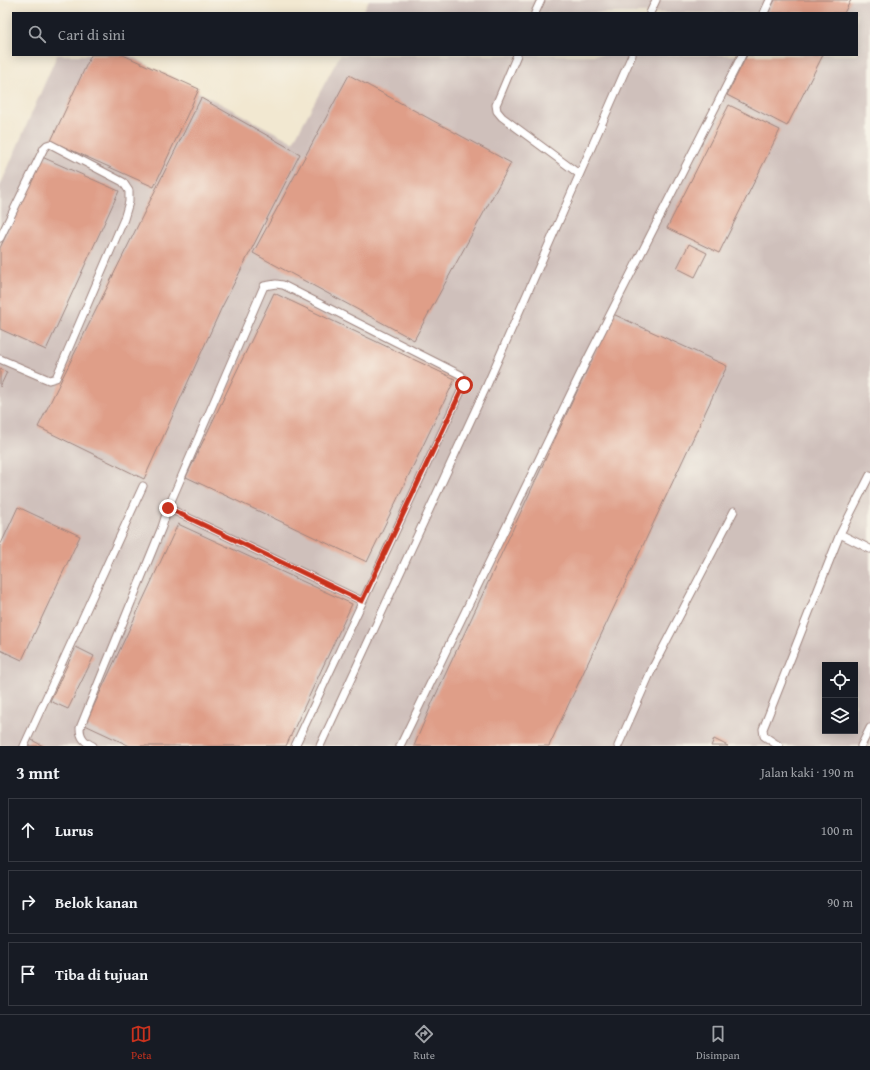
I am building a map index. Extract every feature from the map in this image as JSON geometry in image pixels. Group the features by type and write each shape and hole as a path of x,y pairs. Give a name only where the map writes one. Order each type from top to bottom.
{"lane":[{"path":"535,12 541,0"},
{"path":"650,12 656,0"},
{"path":"764,12 770,0"},
{"path":"517,56 496,105 497,111 502,117 580,174"},
{"path":"320,746 487,385 632,56"},
{"path":"400,746 587,360 741,56"},
{"path":"0,238 44,148 47,145 50,144 122,182 129,191 129,202 124,220 56,378 49,380 0,359"},
{"path":"93,746 82,738 80,728 162,527 168,508 264,286 276,284 283,285 461,375 464,385 295,746"},
{"path":"779,746 764,736 763,729 840,534 870,475"},
{"path":"24,746 143,486"},
{"path":"168,508 362,601"},
{"path":"618,746 653,667 734,511"},
{"path":"840,534 870,549"},
{"path":"861,746 870,728"}],"shaded area":[{"path":"369,0 870,0 870,746 0,746 0,186 57,56 131,56 293,142 339,56 858,56 858,12 363,12"}],"building":[{"path":"775,0 851,0 845,12 769,12"},
{"path":"91,56 125,56 199,89 154,187 51,141"},
{"path":"746,56 822,56 787,126 727,95"},
{"path":"349,75 511,163 414,340 253,253"},
{"path":"201,98 300,154 221,309 144,479 38,427"},
{"path":"729,105 780,130 719,253 667,228"},
{"path":"42,157 119,191 46,350 0,329 0,248"},
{"path":"689,244 707,253 695,277 677,268"},
{"path":"274,293 455,379 367,562 186,477"},
{"path":"613,314 727,366 549,746 414,746 432,703"},
{"path":"0,369 7,372 0,387"},
{"path":"18,507 80,536 22,660 0,650 0,546"},
{"path":"178,524 352,604 286,746 130,746 85,725"},
{"path":"76,647 94,656 68,709 50,701"},
{"path":"30,739 43,746 25,746"},
{"path":"714,739 728,746 711,746"}],"route":[{"path":"168,508 362,601 464,385"}]}
